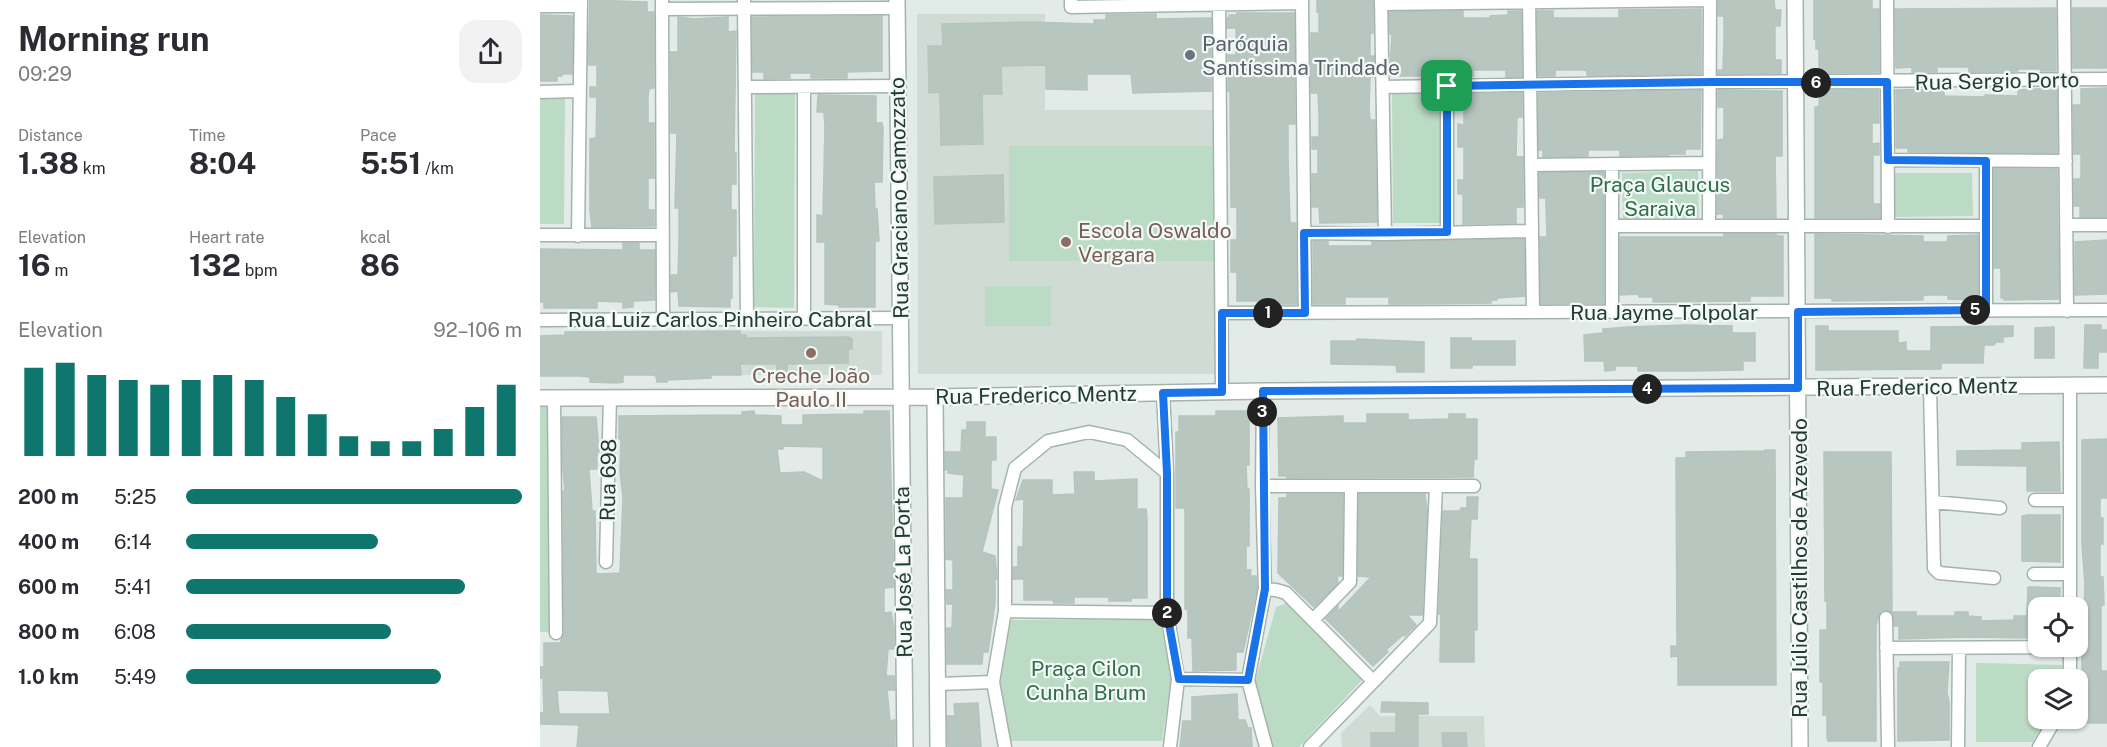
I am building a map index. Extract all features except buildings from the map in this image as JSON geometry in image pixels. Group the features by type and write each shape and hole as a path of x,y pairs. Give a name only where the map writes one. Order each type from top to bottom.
{"street":[{"path":"1385,234 1381,2 1710,0 1709,226"},
{"name":"Rua Júlio Castilhos de Azevedo","path":"1795,0 1800,747"},
{"path":"1887,0 1888,227"},
{"path":"2064,0 2067,310"},
{"path":"1529,1 1533,312"},
{"path":"1219,2 1222,392"},
{"path":"1071,3 1302,2 1305,313"},
{"path":"540,6 581,3 578,236"},
{"path":"663,318 662,4 897,4"},
{"path":"744,4 747,319"},
{"name":"Rua Graciano Camozzato","path":"897,4 901,397"},
{"name":"Rua Sergio Porto","path":"1383,87 1711,82 2107,80"},
{"path":"745,87 898,86"},
{"path":"1447,86 1447,232"},
{"path":"804,87 804,320"},
{"path":"540,92 579,91"},
{"path":"1888,160 2066,161"},
{"path":"1986,161 1986,310"},
{"path":"1531,165 1612,166 1709,163"},
{"path":"1612,166 1612,312"},
{"path":"2066,225 2107,225"},
{"path":"1612,226 1985,226"},
{"path":"1304,233 1531,231"},
{"path":"540,235 662,235"},
{"name":"Rua Jayme Tolpolar","path":"1222,313 2107,310"},
{"name":"Rua Luiz Carlos Pinheiro Cabral","path":"540,320 900,318"},
{"name":"Rua Frederico Mentz","path":"547,398 935,397 1263,391 2107,385"},
{"path":"2070,386 2070,597"},
{"path":"1930,387 1934,568 1939,573 1994,578"},
{"path":"1263,391 1262,486 1265,589 1248,680 1266,747"},
{"path":"1163,393 1167,473 1167,613 1179,679 1170,747"},
{"name":"Rua 698","path":"606,562 610,397"},
{"name":"Rua José La Porta","path":"901,397 905,747"},
{"name":"Rua José La Porta","path":"935,397 938,747"},
{"path":"547,398 555,633"},
{"path":"1005,747 993,682 1005,611 1005,507 1015,468 1048,441 1089,432 1127,440 1167,473"},
{"path":"1262,486 1351,488 1474,486"},
{"path":"1310,747 1323,742 1373,681 1425,631 1430,623 1436,486"},
{"path":"1313,620 1350,582 1351,488"},
{"path":"2035,500 2070,501"},
{"path":"1933,502 2000,508"},
{"path":"2034,574 2070,574"},
{"path":"1265,589 1286,593 1373,681"},
{"path":"1005,611 1167,613"},
{"path":"1886,618 1888,747"},
{"path":"1886,648 2028,647"},
{"path":"1959,648 1959,747"},
{"path":"1179,679 1248,680"},
{"path":"939,684 993,682"},
{"path":"2039,747 2050,729"}],"shaded area":[{"name":"Escola Oswaldo Vergara","path":"917,14 1045,14 1045,110 1215,110 1216,374 918,374"},
{"name":"Creche João Paulo II","path":"740,331 882,331 882,375 741,375"},
{"path":"1370,705 1380,716 1484,716 1485,747 1342,747 1341,733"}],"green space":[{"path":"755,92 795,93 794,308 754,307"},
{"path":"1392,94 1440,94 1440,223 1393,223"},
{"path":"540,97 565,97 564,224 540,224"},
{"path":"1009,146 1214,146 1214,261 1009,261"},
{"name":"Praça Glaucus Saraiva","path":"1698,171 1699,218 1623,220 1622,173"},
{"path":"1895,173 1972,173 1973,216 1895,217"},
{"path":"985,286 1051,286 1051,326 985,326"},
{"path":"540,404 551,404 554,632 540,632"},
{"path":"1287,603 1362,680 1299,747 1273,747 1255,682 1276,607"},
{"name":"Praça Cilon Cunha Brum","path":"1160,619 1171,680 1162,741 1010,741 1000,682 1011,620"},
{"path":"1976,663 2062,665 2062,669 2028,669 2028,729 2041,729 2033,742 1976,742"}],"place":[{"name":"Paróquia Santíssima Trindade","path":"1190,55"},
{"name":"Escola Oswaldo Vergara","path":"1066,242"},
{"name":"Creche João Paulo II","path":"811,353"}],"route":[{"path":"1887,82 1888,160 1986,161 1986,310 1798,312 1798,388 1263,391 1262,486 1265,589 1248,680 1179,679 1167,613 1167,473 1163,393 1222,392 1222,313 1305,313 1304,233 1447,232 1447,86 1887,82"}]}
